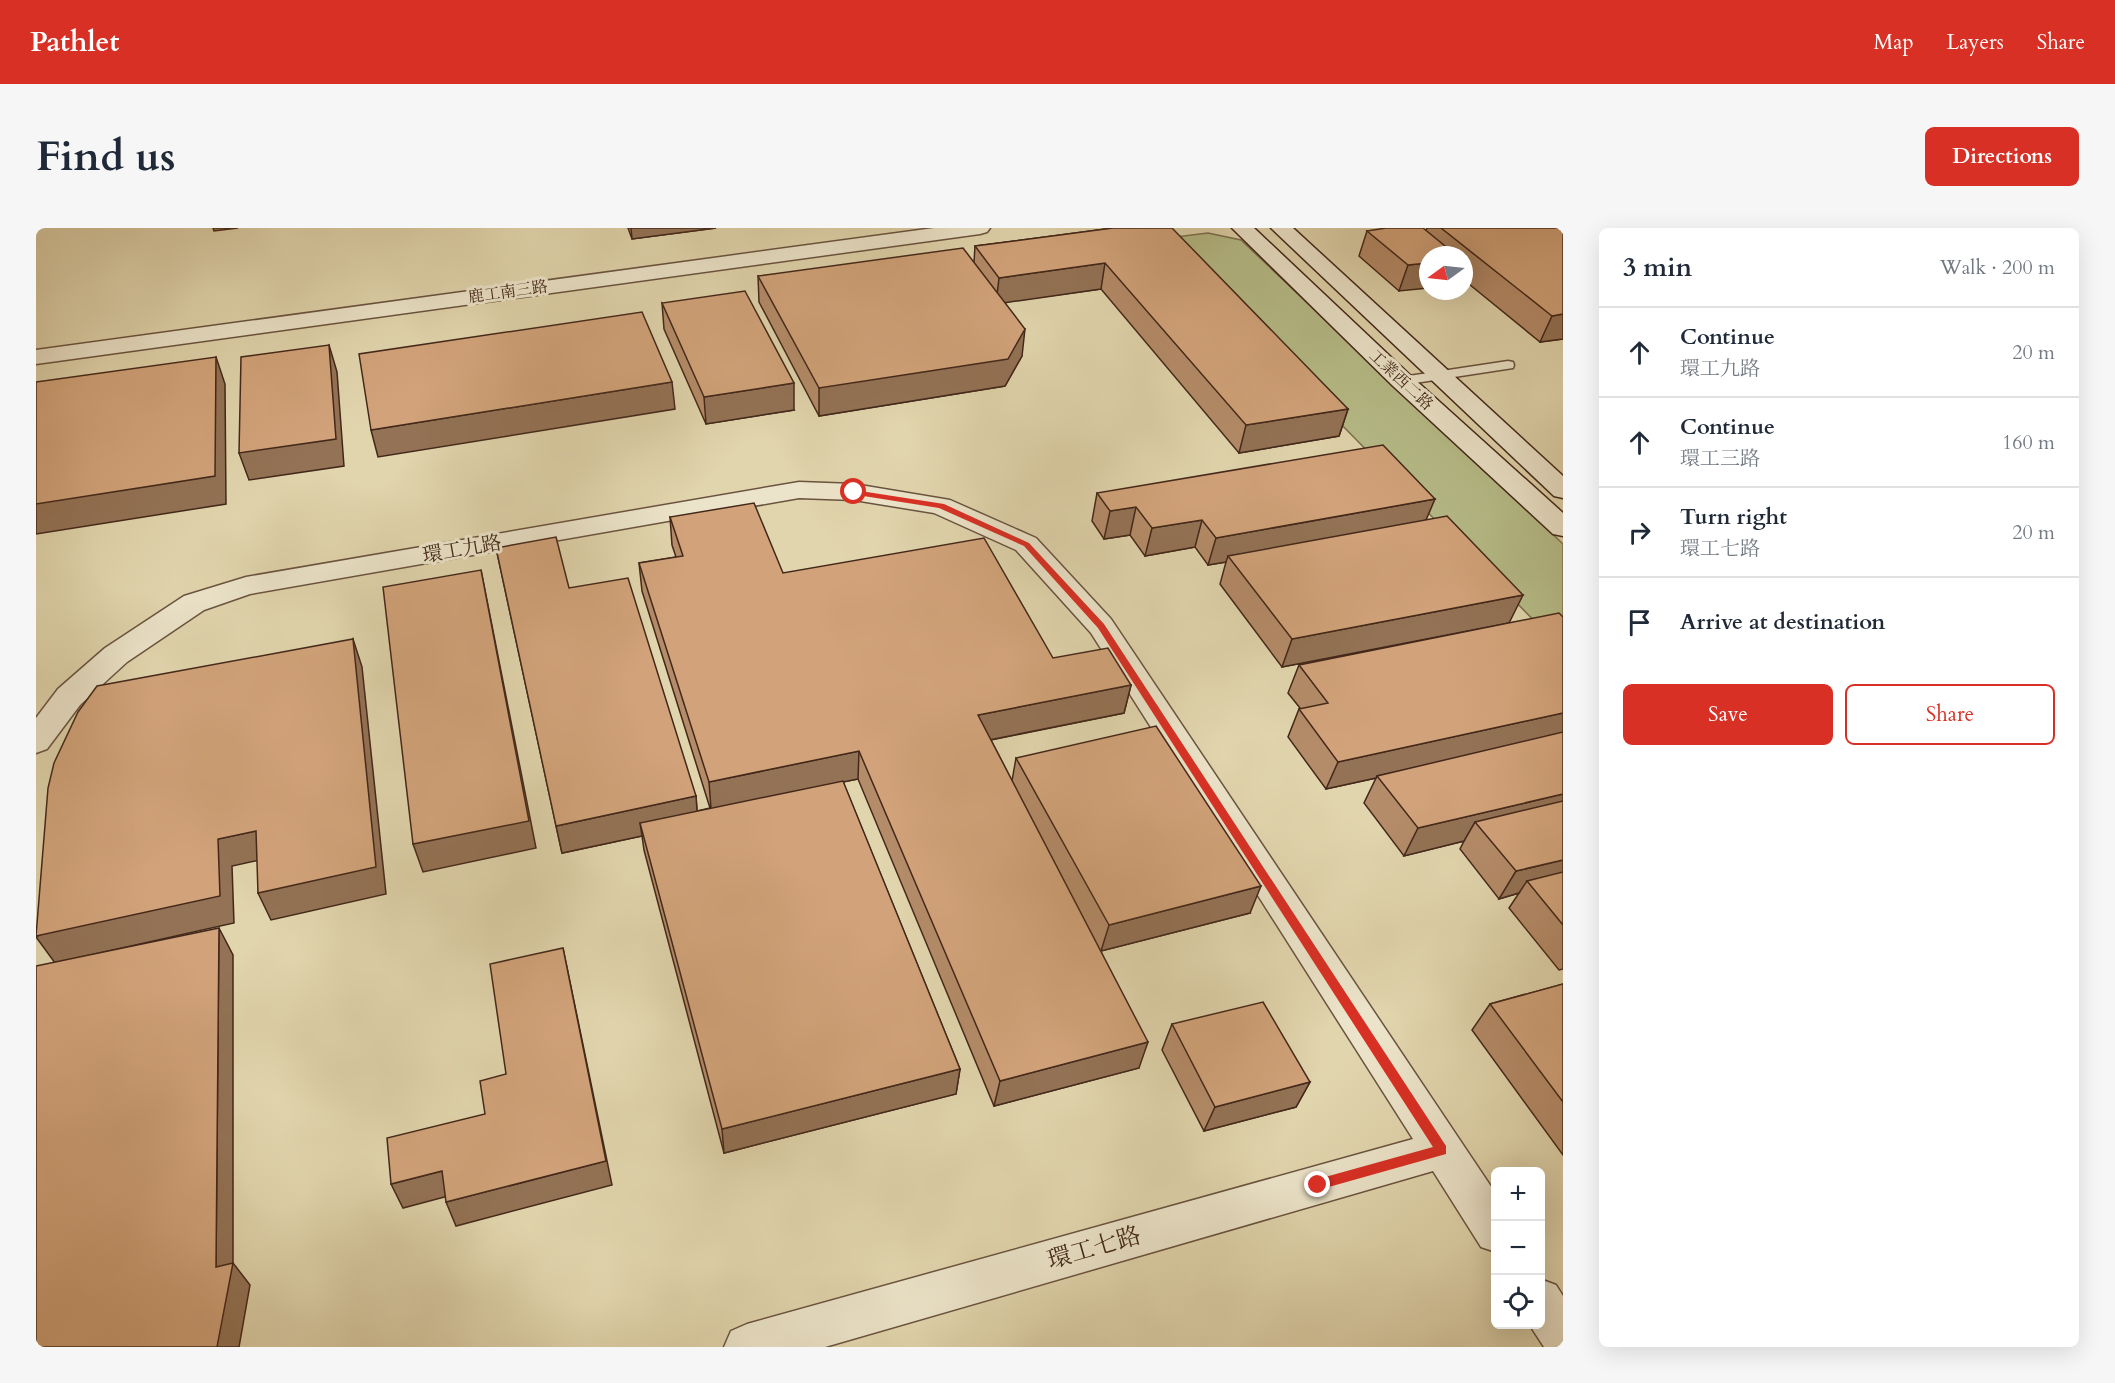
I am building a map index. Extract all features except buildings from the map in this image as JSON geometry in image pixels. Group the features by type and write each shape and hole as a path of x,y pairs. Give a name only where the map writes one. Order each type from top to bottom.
{"street":[{"name":"鹿工南三路","path":"36,357 980,228"},
{"name":"工業西二路","path":"1242,228 1402,381 1558,518"},
{"name":"工業西二路","path":"1281,228 1563,490"},
{"name":"環工九路","path":"36,741 69,697 116,655 194,603 246,586 799,490 854,492 941,506 1026,544 1101,626 1491,1224"},
{"name":"環工七路","path":"747,1347 1442,1150"},
{"path":"1545,1309 1563,1336"}],"lane":[{"path":"1402,381 1508,365"}],"green space":[{"path":"1208,233 1241,240 1563,544 1563,650 1159,239"}],"route":[{"path":"854,492 941,506 1026,544 1101,626 1442,1150 1318,1185"}]}
